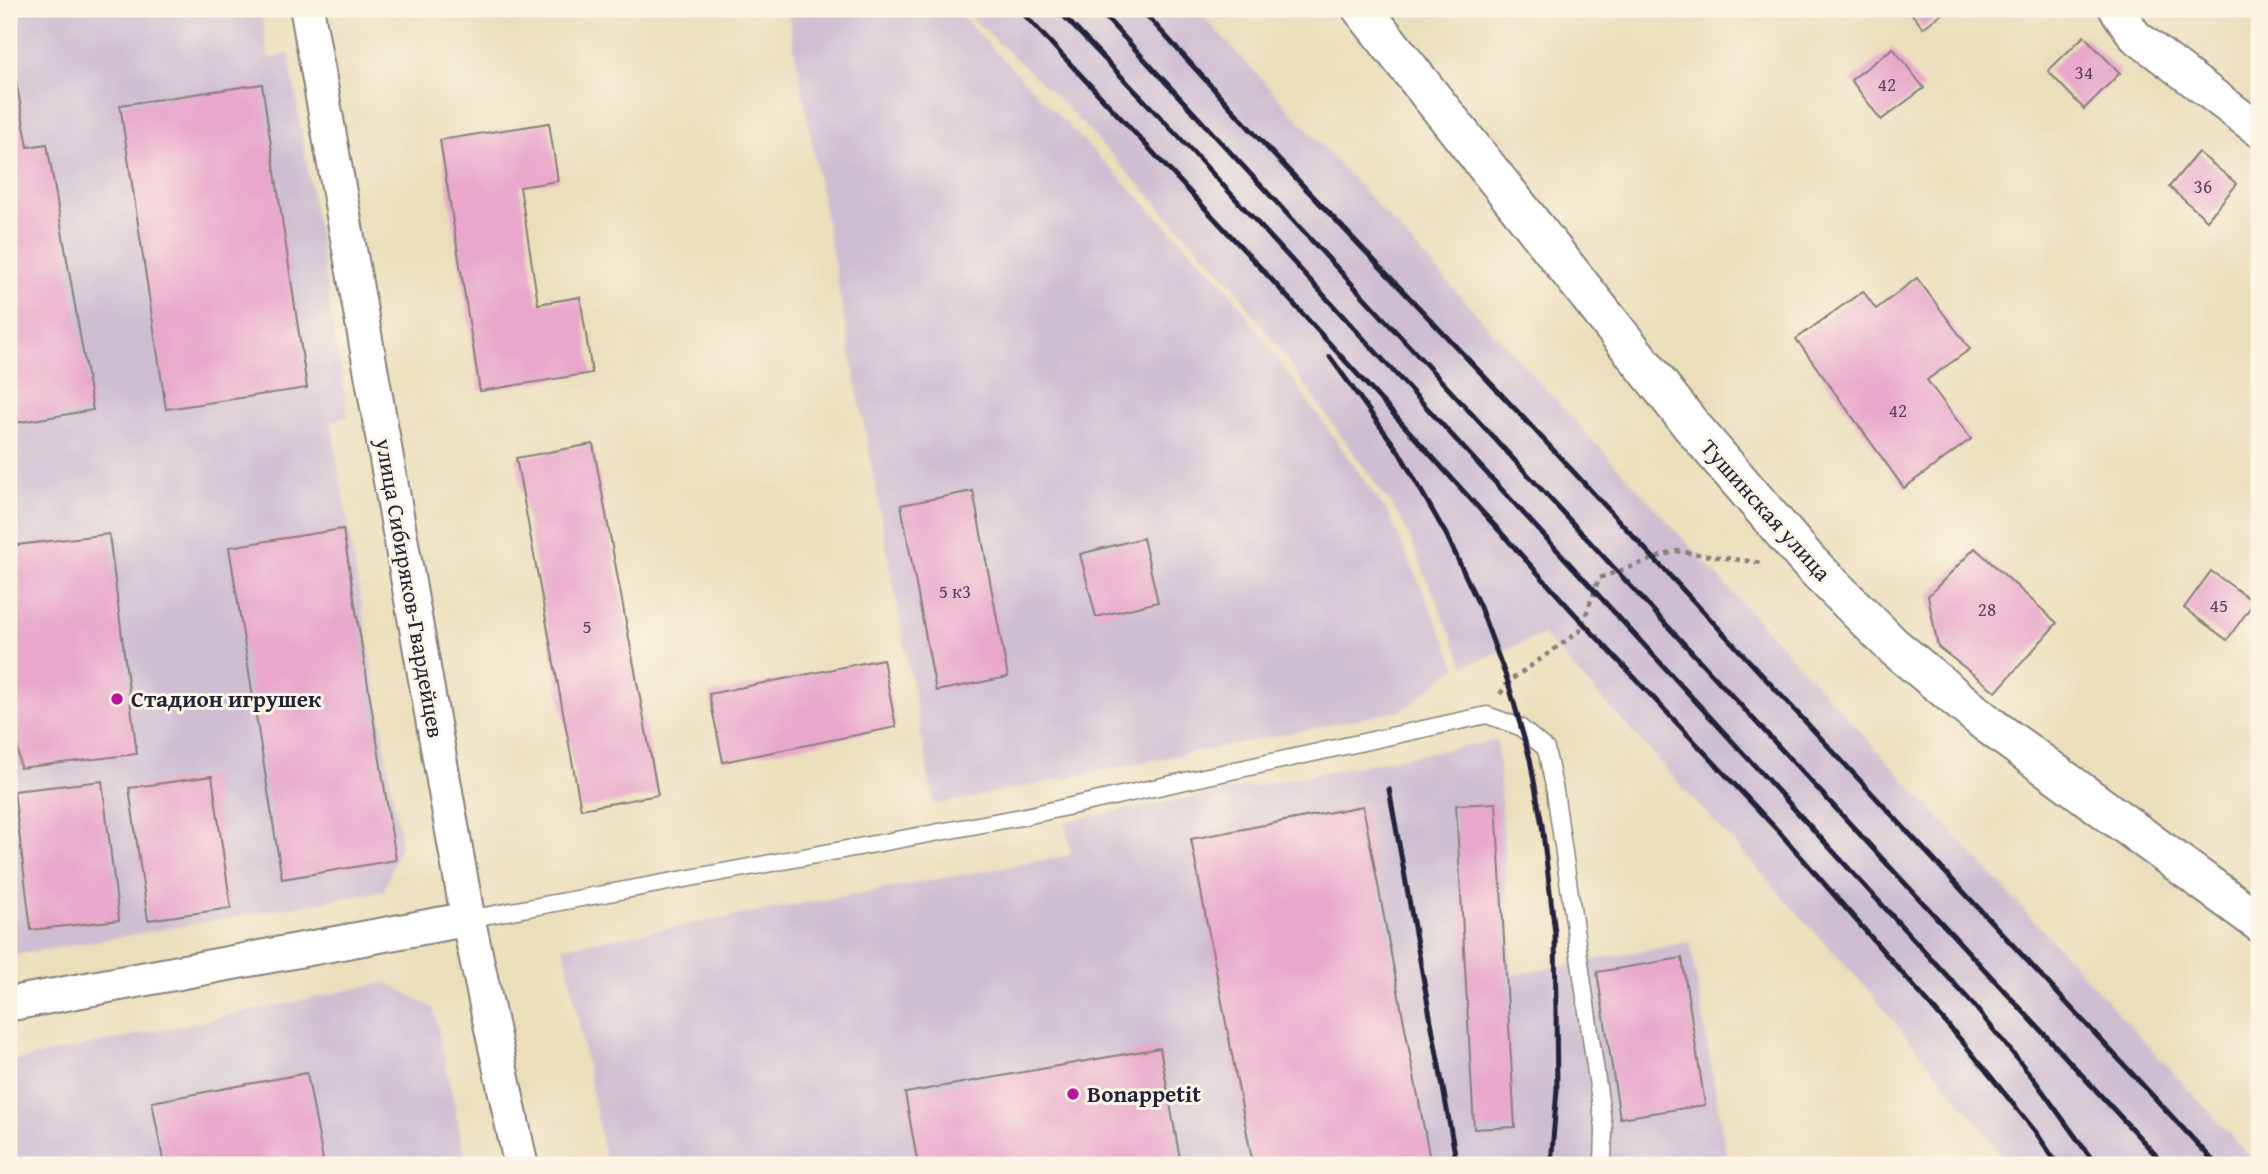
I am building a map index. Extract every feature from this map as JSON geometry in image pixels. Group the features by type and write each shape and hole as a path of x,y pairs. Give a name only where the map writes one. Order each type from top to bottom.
{"main road":[{"name":"Тушинская улица","path":"1362,9 1691,425 1808,561 1893,646 1989,725 2259,922"}],"street":[{"name":"улица Сибиряков-Гвардейцев","path":"307,9 468,919 521,1165"},
{"path":"2116,9 2135,36 2259,130"},
{"path":"9,1003 468,919"}],"lane":[{"path":"468,919 1021,817 1487,716 1520,727 1546,749 1555,791 1604,1128 1603,1165"}],"path":[{"path":"1487,716 1508,682 1580,631 1599,578 1676,551 1756,564 1808,561"}],"shaded area":[{"path":"9,9 260,9 269,58 289,54 348,417 331,421 401,843 384,891 9,956"},
{"path":"787,9 954,9 1226,286 1389,515 1457,667 1403,710 934,805"},
{"path":"962,9 1197,9 2258,1165 2007,1165 1985,1131 1869,991 1543,635 1464,666 1402,520 1232,284 1059,99"},
{"path":"1497,740 1512,975 1690,942 1728,1165 606,1165 564,947 1071,855 1065,821"},
{"path":"387,982 434,1009 467,1165 9,1165 9,1062"}],"building":[{"path":"1908,9 1948,9 1923,28"},
{"path":"2084,36 2120,73 2084,109 2048,71"},
{"path":"9,42 28,147 47,144 93,410 9,424"},
{"path":"1893,48 1924,88 1881,120 1851,80"},
{"path":"262,84 307,388 166,409 120,105"},
{"path":"549,123 558,181 520,187 538,304 580,297 592,373 480,391 440,140"},
{"path":"2198,152 2237,184 2207,220 2169,187"},
{"path":"1917,278 1970,349 1927,380 1971,439 1904,488 1796,339 1863,291 1876,309"},
{"path":"593,444 658,795 581,809 516,458"},
{"path":"973,491 1008,677 936,691 901,505"},
{"path":"343,529 396,860 282,879 229,547"},
{"path":"109,534 137,754 20,768 9,679 9,546"},
{"path":"1143,538 1158,602 1096,617 1080,554"},
{"path":"1975,548 2057,623 1996,692 1938,647 1928,596"},
{"path":"2211,571 2254,602 2227,640 2184,608"},
{"path":"883,659 896,727 723,762 709,694"},
{"path":"212,776 231,908 148,920 129,788"},
{"path":"102,781 119,920 31,930 14,791"},
{"path":"1496,803 1515,1127 1474,1129 1456,805"},
{"path":"1363,806 1431,1165 1253,1165 1191,839"},
{"path":"1682,958 1705,1105 1620,1118 1597,972"},
{"path":"1160,1048 1181,1165 918,1165 905,1093"},
{"path":"307,1073 324,1165 164,1165 152,1102"},
{"path":"58,1159 59,1165 31,1165 31,1164"}],"railway":[{"path":"1019,9 1271,279 1573,612 1780,833 1966,1046 2035,1131 2058,1165"},
{"path":"1057,9 1178,136 1971,1002 2033,1078 2096,1165"},
{"path":"1098,9 2165,1165"},
{"path":"1141,9 1273,154 1517,411 2217,1165"},
{"path":"1330,357 1399,452 1447,536 1480,607 1508,682 1530,759 1542,825 1555,933 1557,1089 1551,1165"},
{"path":"1389,789 1457,1165"}],"place":[{"name":"Стадион игрушек","path":"117,699"},
{"name":"Bonappetit","path":"1073,1094"}]}
